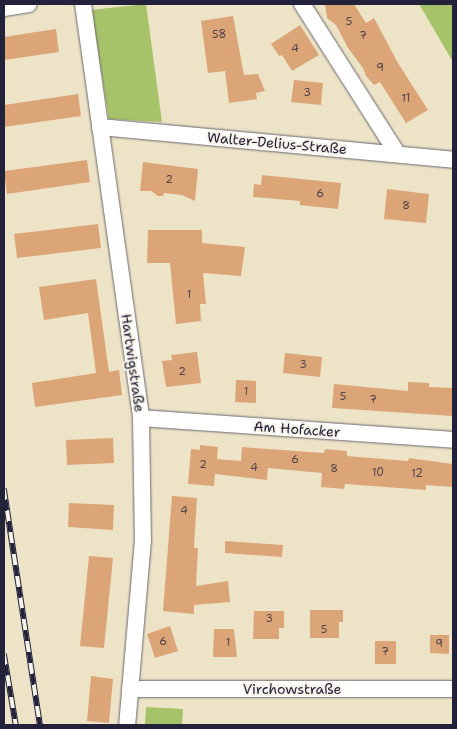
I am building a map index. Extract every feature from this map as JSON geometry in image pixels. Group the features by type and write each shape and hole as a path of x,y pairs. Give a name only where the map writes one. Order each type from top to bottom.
{"street":[{"path":"4,8 29,4"},
{"name":"Hartwigstraße","path":"83,4 141,418 143,540 127,725"},
{"path":"302,4 397,154"},
{"name":"Walter-Delius-Straße","path":"100,127 453,160"},
{"name":"Am Hofacker","path":"141,418 453,440"},
{"name":"Virchowstraße","path":"130,688 453,689"}],"green space":[{"path":"146,4 162,122 109,119 91,10"},
{"path":"419,4 453,4 453,62"},
{"path":"146,707 183,709 182,725 145,725"}],"building":[{"path":"325,4 354,4 366,23 374,18 398,63 428,110 406,123 380,82 374,85 366,76 336,25 327,18"},
{"path":"233,16 244,75 258,74 265,91 256,93 257,99 229,103 225,71 208,73 201,21"},
{"path":"300,25 319,55 292,71 282,55 279,56 271,44"},
{"path":"56,29 59,52 4,60 4,37"},
{"path":"294,80 323,83 321,105 291,102"},
{"path":"78,94 81,116 4,127 4,105"},
{"path":"87,160 90,182 7,194 4,171"},
{"path":"143,162 198,169 195,201 182,195 164,193 163,196 158,196 151,191 140,191"},
{"path":"262,175 341,183 338,209 300,205 300,201 253,197 254,184 261,185"},
{"path":"387,189 429,194 426,223 384,219"},
{"path":"98,224 101,248 17,258 14,234"},
{"path":"148,230 202,230 202,243 245,247 241,276 203,273 206,304 200,304 201,321 176,324 170,263 147,263"},
{"path":"96,279 109,372 119,370 122,395 35,407 32,383 96,373 88,313 44,320 39,287"},
{"path":"197,352 201,383 166,387 162,361 172,360 171,355"},
{"path":"285,353 322,357 320,377 283,373"},
{"path":"236,380 256,381 256,403 235,402"},
{"path":"408,382 429,383 429,387 453,388 453,416 332,408 334,384 408,391"},
{"path":"113,438 114,463 67,465 66,440"},
{"path":"200,445 218,447 217,459 241,461 242,447 324,453 325,449 347,451 347,456 408,461 409,458 453,464 453,487 426,485 426,490 345,484 344,489 321,487 322,473 268,468 267,480 215,474 214,486 188,484 191,449 200,450"},
{"path":"172,496 197,498 194,548 198,548 196,586 228,581 230,602 194,605 194,614 163,611"},
{"path":"69,503 114,505 113,530 68,527"},
{"path":"225,541 283,545 282,557 225,553"},
{"path":"89,556 113,558 104,648 80,646"},
{"path":"310,610 343,610 343,622 339,622 339,638 310,638"},
{"path":"254,611 284,611 284,628 279,628 279,639 253,639"},
{"path":"170,626 178,651 155,658 147,634"},
{"path":"214,629 234,629 237,657 213,657"},
{"path":"430,635 449,635 449,654 430,653"},
{"path":"375,641 396,641 396,664 375,664"},
{"path":"91,676 113,679 109,723 87,721"}],"railway":[{"path":"4,489 40,725"},
{"path":"4,654 16,725"}]}
